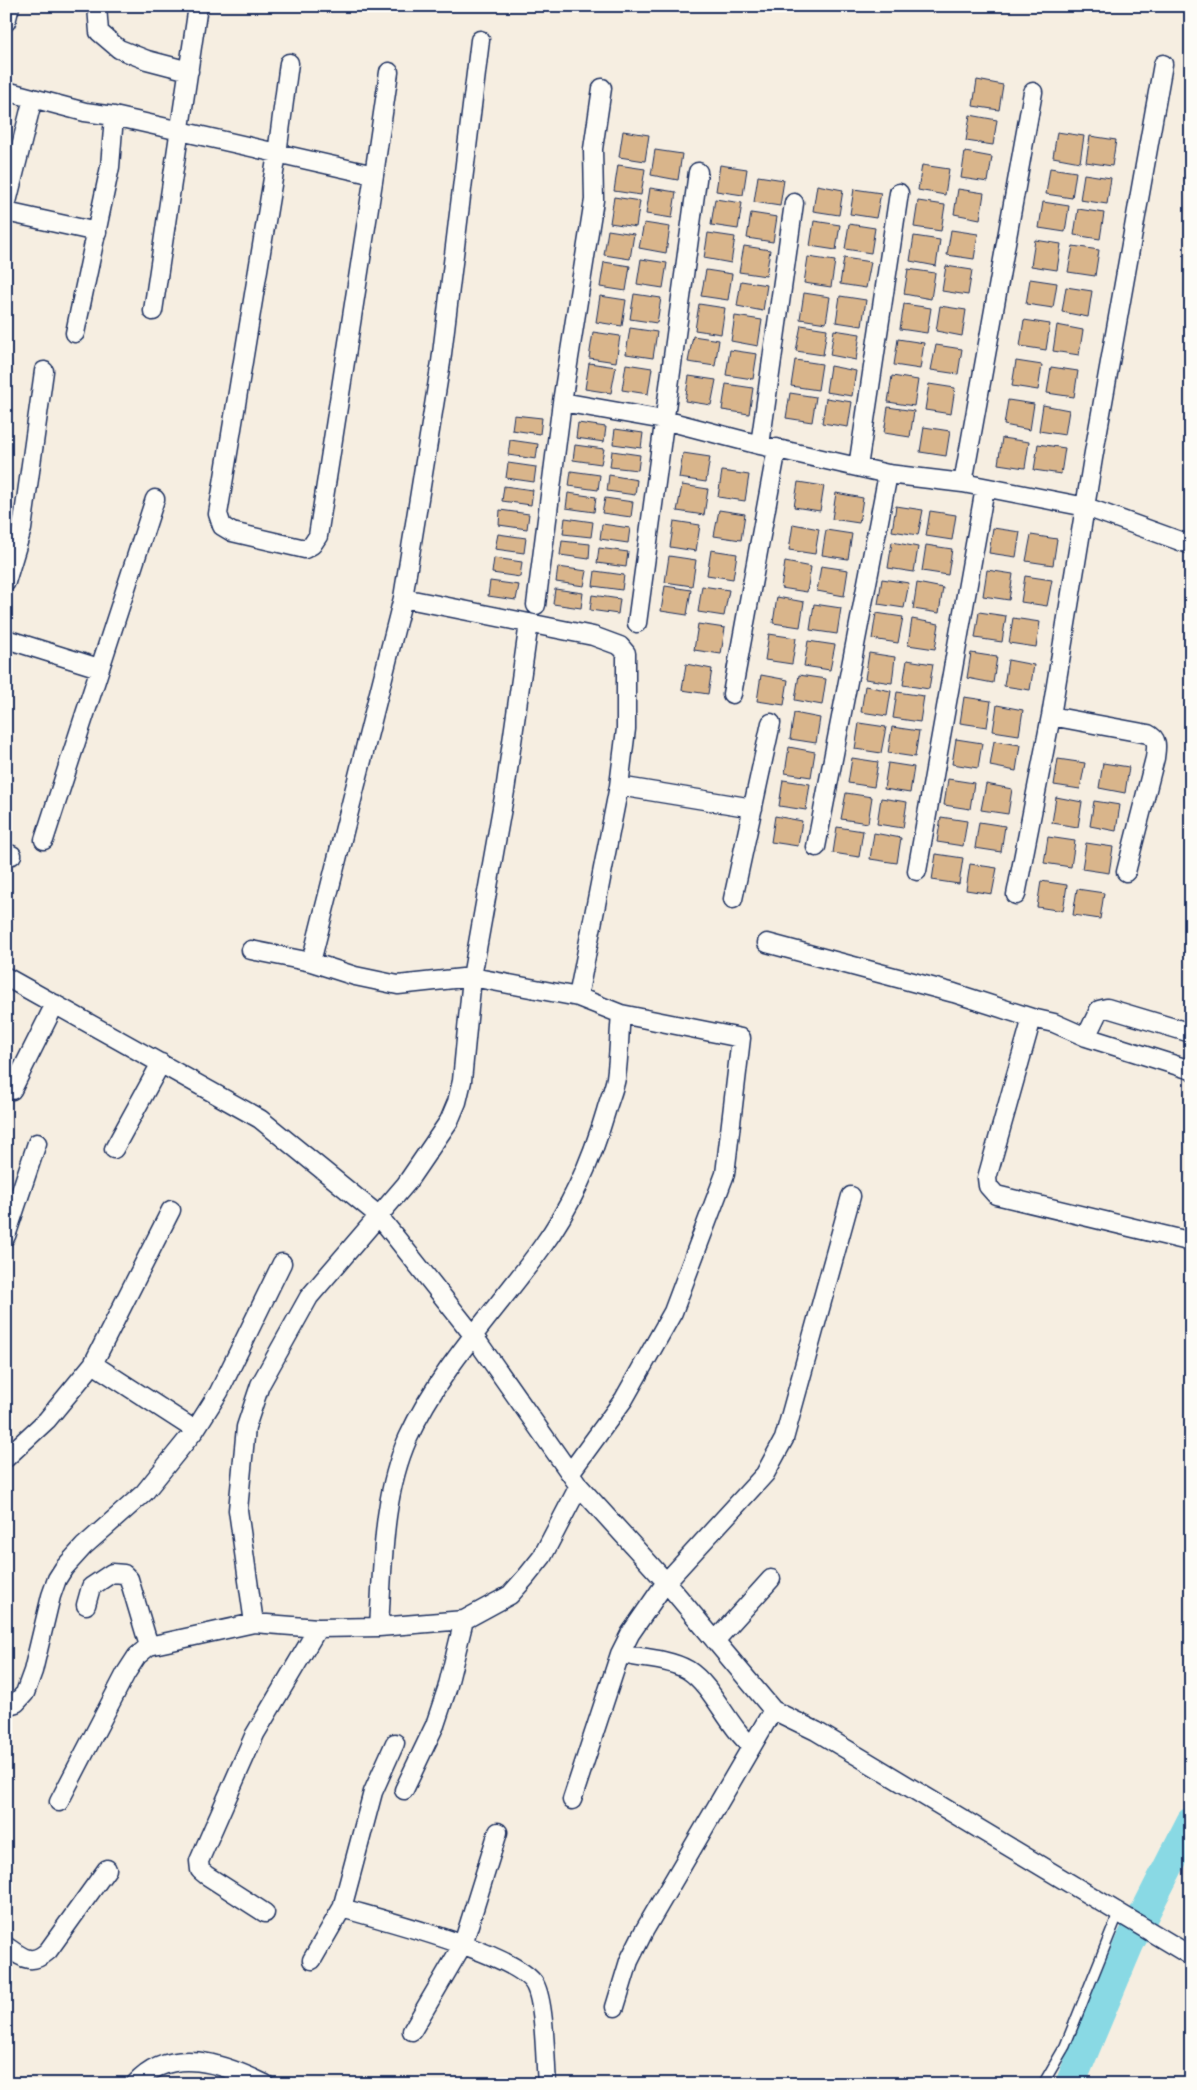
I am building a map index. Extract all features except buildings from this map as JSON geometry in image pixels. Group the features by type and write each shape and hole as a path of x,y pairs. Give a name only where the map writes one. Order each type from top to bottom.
{"street":[{"path":"6,22 10,6"},
{"path":"97,6 99,32 119,49 147,60 189,71"},
{"path":"153,311 198,6"},
{"path":"311,962 403,598 441,362 480,40"},
{"path":"289,63 277,154 218,514 222,526 232,532 305,549 312,545 318,536 389,72"},
{"path":"1016,895 1052,716 1093,458 1162,64"},
{"path":"536,605 562,402 594,200 593,148 602,88"},
{"path":"6,91 85,112 114,116 374,175"},
{"path":"964,483 1033,92"},
{"path":"6,206 33,98"},
{"path":"75,333 110,168 114,116"},
{"path":"637,623 698,172"},
{"path":"858,467 899,193"},
{"path":"732,694 769,447 794,203"},
{"path":"6,212 97,232"},
{"path":"6,582 22,529 44,371"},
{"path":"562,402 664,420 769,447 888,474 964,483 1086,507 1191,545"},
{"path":"816,847 888,474"},
{"path":"917,871 985,488"},
{"path":"44,840 155,498"},
{"path":"403,598 593,636 620,646 626,653 626,729 619,786 578,998"},
{"path":"254,1623 238,1510 246,1427 260,1385 309,1297 406,1184 449,1121 457,1102 462,1081 472,977 505,791 528,623"},
{"path":"6,639 99,668"},
{"path":"1052,716 1148,734 1154,737 1156,741 1155,758 1126,872"},
{"path":"734,899 771,723"},
{"path":"619,786 753,808"},
{"path":"767,943 954,993 1191,1070"},
{"path":"59,1802 126,1672 138,1656 149,1646 254,1623 318,1628 379,1627 464,1620 510,1596 542,1557 574,1480 624,1399 673,1312 725,1174 741,1038 621,1014 578,998 472,977 398,985 355,976 311,962 251,950"},
{"path":"6,977 260,1119 378,1215 472,1335 574,1480 666,1582 773,1710 816,1731 1191,1956"},
{"path":"12,1090 55,1004"},
{"path":"1086,1037 1100,1010 1107,1008 1191,1034"},
{"path":"379,1627 386,1524 393,1476 427,1400 472,1335 543,1246 574,1196 597,1144 615,1080 621,1014"},
{"path":"1032,1018 987,1178 988,1186 996,1195 1191,1243"},
{"path":"114,1149 161,1063"},
{"path":"6,1236 37,1143"},
{"path":"572,1800 620,1654 630,1634 666,1582 765,1474 784,1439 851,1196"},
{"path":"6,1458 47,1420 93,1364 171,1210"},
{"path":"6,1706 16,1703 25,1693 33,1671 51,1596 57,1579 64,1568 84,1546 144,1494 195,1430 219,1392 282,1263"},
{"path":"93,1364 195,1430"},
{"path":"86,1605 91,1587 112,1573 124,1574 129,1579 149,1646"},
{"path":"715,1641 771,1579"},
{"path":"404,1790 438,1716 447,1689 464,1620"},
{"path":"265,1913 206,1875 200,1870 198,1862 255,1734 318,1628"},
{"path":"620,1654 666,1662 687,1670 701,1682 740,1736 752,1746"},
{"path":"615,2007 628,1962 644,1931 773,1710"},
{"path":"312,1960 342,1908 374,1792 395,1743"},
{"path":"412,2031 463,1944 498,1832"},
{"path":"6,1946 23,1958 31,1960 40,1958 48,1951 107,1869"},
{"path":"342,1908 463,1944 522,1971 535,1986 540,2000 547,2084"},
{"path":"135,2084 141,2077 159,2066 179,2060 200,2061 224,2067 265,2084"}],"lane":[{"path":"1043,2084 1065,2046 1125,1916"}],"waterway":[{"path":"1070,2084 1129,1944 1191,1822"}]}
